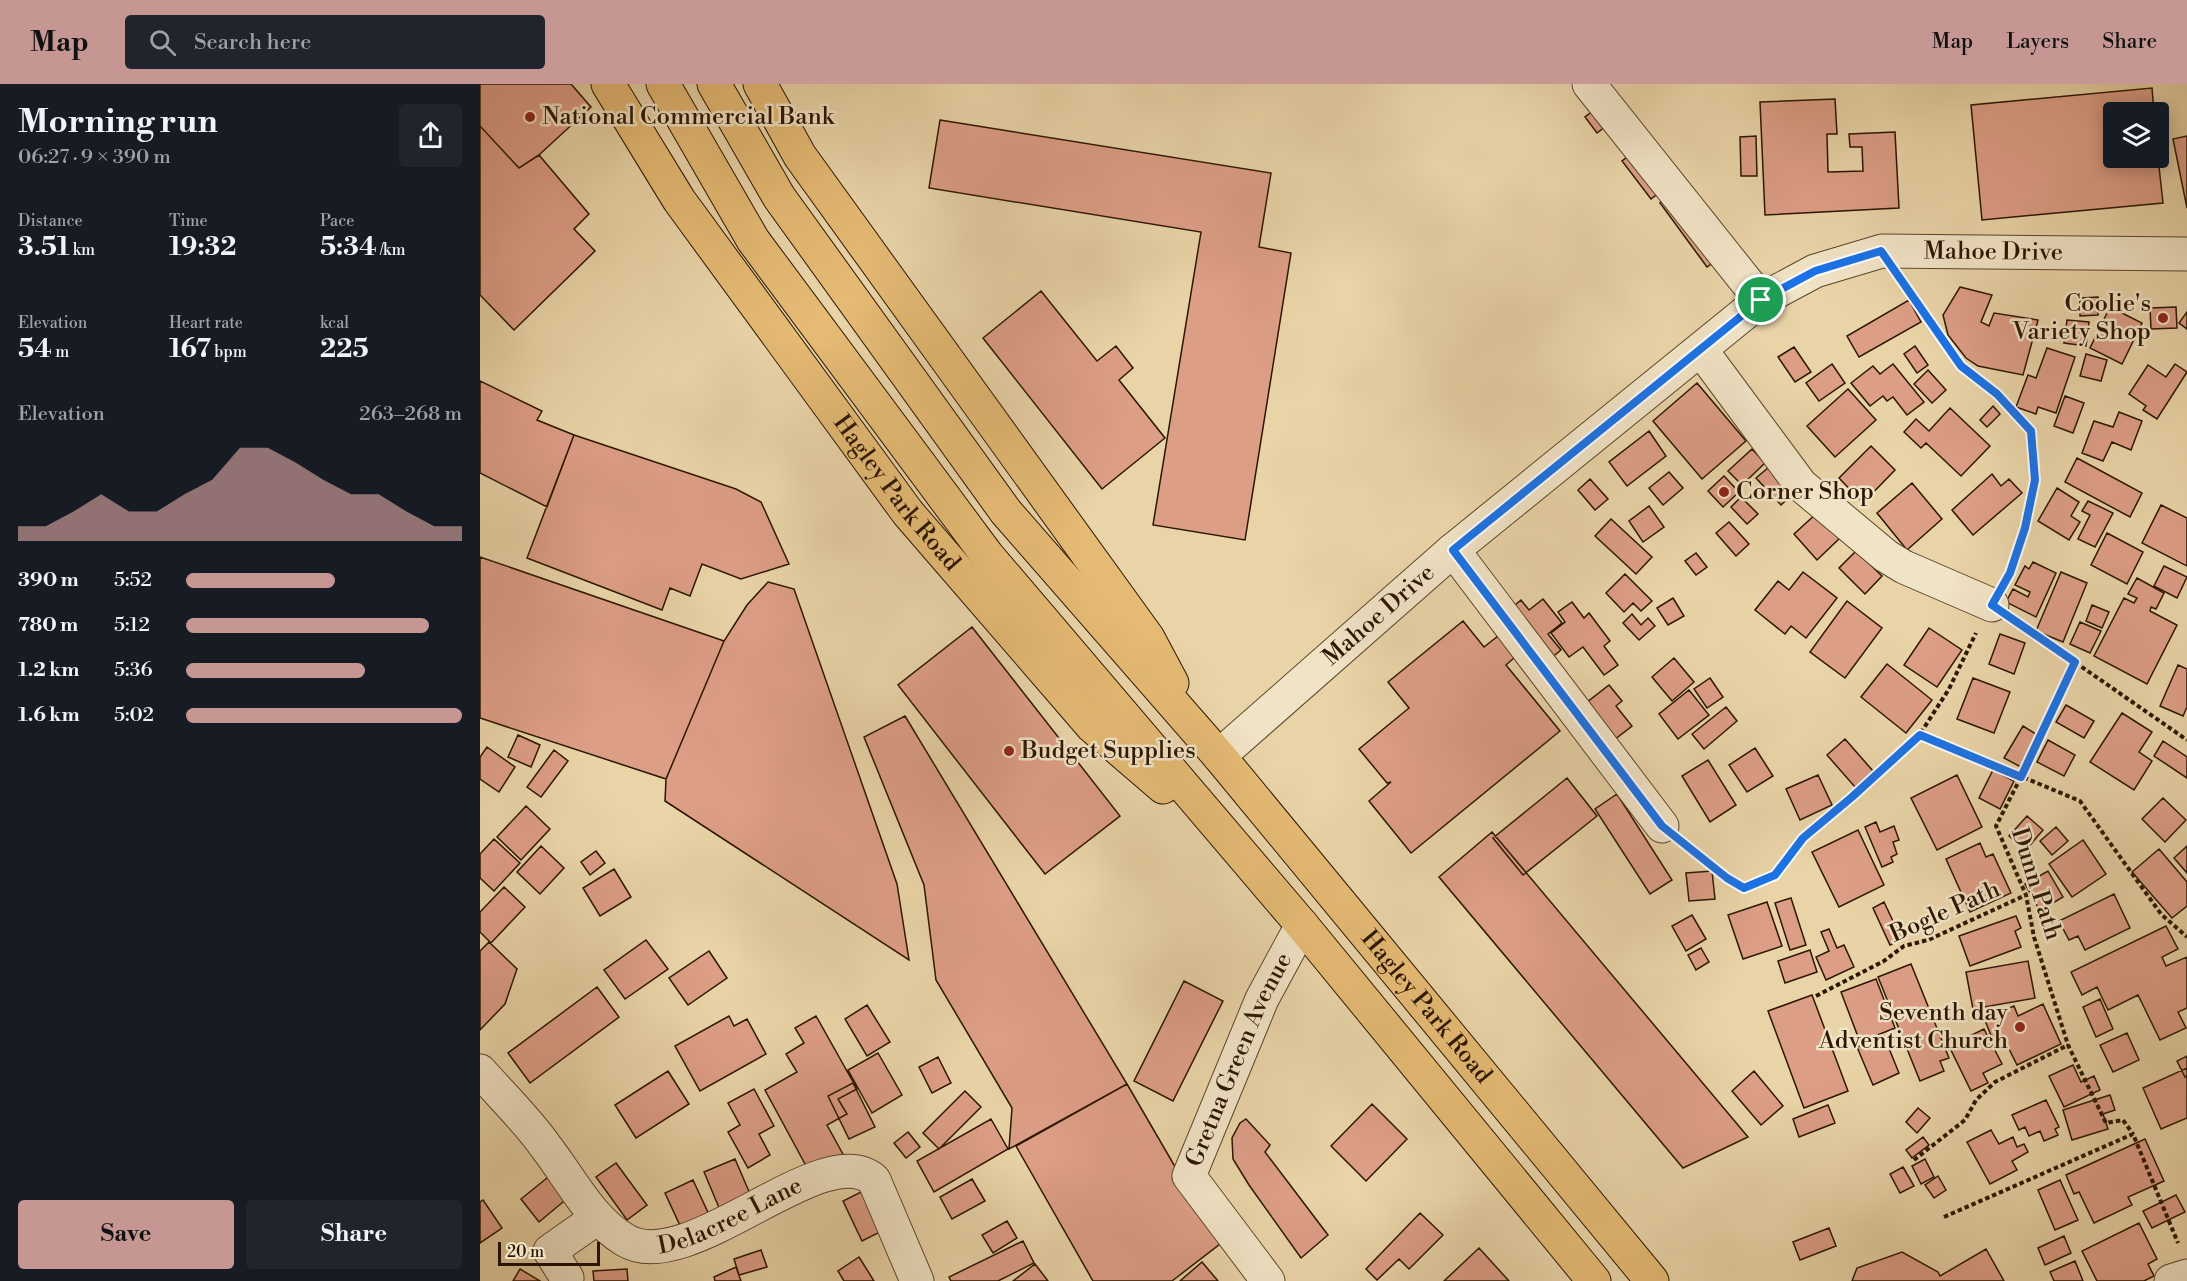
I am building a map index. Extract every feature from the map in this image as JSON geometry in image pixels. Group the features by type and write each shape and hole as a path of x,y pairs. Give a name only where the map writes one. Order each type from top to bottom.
{"main road":[{"name":"Hagley Park Road","path":"608,84 679,200 909,513 1092,726 1242,855"},
{"name":"Hagley Park Road","path":"663,84 753,240 987,555 1302,926 1594,1281"},
{"name":"Hagley Park Road","path":"714,84 779,197 1006,512 1209,745 1652,1281"},
{"name":"Hagley Park Road","path":"760,84 800,156 1148,638 1209,745"}],"street":[{"path":"1589,84 1761,300"},
{"name":"Mahoe Drive","path":"1209,745 1761,300 1815,271 1881,251 2187,254"},
{"path":"1701,350 1802,485 1886,556 1904,567 1992,605"},
{"path":"1453,550 1662,826"},
{"name":"Gretna Green Avenue","path":"1268,1281 1190,1176 1262,999 1302,926"},
{"name":"Delacree Lane","path":"480,1071 545,1144 597,1218 626,1241 642,1247 668,1246 692,1237 805,1183 835,1172 858,1171 874,1180 917,1281"},
{"path":"566,1281 567,1278 550,1251 597,1218"},
{"path":"2171,1281 2187,1276"}],"path":[{"path":"1662,826 1727,878 1744,888 1775,875 1803,838 1920,735 1949,689 1970,644 2010,573 2025,528 2035,480 2031,431 1997,394 1961,366 1881,251"},
{"path":"1992,605 2187,740"},
{"name":"Dunn Path","path":"2075,662 1996,826 2026,895 2034,937 2068,1045 2106,1124 2123,1120 2133,1134"},
{"path":"1920,735 2080,801 2161,914 2187,937"},
{"name":"Bogle Path","path":"1816,996 1884,961 1904,946 1928,940 2026,895"},
{"path":"1914,1160 1965,1120 1976,1100 1995,1082 2068,1045"},
{"path":"1944,1217 2133,1134 2178,1244"}],"building":[{"name":"National Commercial Bank","path":"480,84 571,84 591,107 539,155 519,168 480,126"},
{"path":"2152,88 2153,102 2103,102 2103,168 2159,168 2163,203 1982,220 1971,105"},
{"path":"1835,99 1837,134 1827,134 1828,172 1863,171 1862,147 1850,147 1849,134 1895,132 1899,208 1765,215 1760,102"},
{"path":"1598,107 1610,123 1597,133 1585,117"},
{"path":"940,120 1271,173 1259,247 1291,253 1245,540 1153,525 1201,232 929,188"},
{"path":"480,126 519,168 539,155 589,214 574,229 595,251 514,330 480,295"},
{"path":"1756,136 1757,176 1741,176 1740,137"},
{"path":"2187,136 2187,208 2173,139"},
{"path":"1635,151 1664,189 1651,199 1622,161"},
{"path":"1670,195 1717,260 1707,267 1660,203"},
{"path":"1960,287 1992,295 1981,322 1989,326 1994,313 2038,320 2023,375 1978,366 1966,358 1948,335 1943,315"},
{"path":"1041,291 1097,361 1116,346 1133,368 1119,380 1165,438 1102,489 983,338"},
{"path":"2098,297 2098,315 2080,316 2080,298"},
{"path":"1909,300 1921,322 1859,357 1847,336"},
{"path":"2110,307 2142,323 2122,364 2090,348"},
{"name":"Coolie's Variety Shop","path":"2176,307 2177,328 2151,329 2150,308"},
{"path":"2187,312 2187,329 2179,323"},
{"path":"2067,320 2089,322 2086,346 2064,343"},
{"path":"1915,346 1928,365 1917,373 1904,354"},
{"path":"1794,347 1811,372 1795,382 1778,357"},
{"path":"2047,348 2075,357 2056,413 2038,407 2036,414 2016,407 2028,375 2036,378"},
{"path":"2086,354 2107,360 2101,381 2080,376"},
{"path":"1832,364 1845,383 1819,401 1806,383"},
{"path":"1893,364 1924,402 1907,415 1893,397 1887,401 1883,396 1870,406 1851,383 1873,366 1880,374"},
{"path":"2175,364 2187,372 2157,419 2143,410 2146,406 2129,394 2148,365 2166,377"},
{"path":"1928,370 1946,390 1932,403 1914,384"},
{"path":"480,381 542,411 537,420 574,435 547,507 480,473"},
{"path":"1697,383 1746,441 1702,479 1653,421"},
{"path":"1848,389 1876,420 1835,457 1807,426"},
{"path":"2065,396 2084,403 2073,433 2054,426"},
{"path":"1993,406 2000,414 1987,427 1980,420"},
{"path":"1950,408 1990,446 1961,476 1926,443 1921,448 1904,432 1916,419 1929,431"},
{"path":"2119,412 2142,421 2131,450 2112,442 2103,461 2082,453 2094,421 2113,427"},
{"path":"1649,431 1666,456 1627,486 1609,462"},
{"path":"574,435 736,489 761,502 789,564 741,579 702,564 690,596 670,588 662,610 527,558"},
{"path":"1871,446 1895,470 1863,503 1839,478"},
{"path":"1752,449 1765,463 1742,485 1728,471"},
{"path":"2077,458 2142,493 2130,517 2065,482"},
{"path":"1769,467 1794,493 1781,505 1756,478"},
{"path":"1669,472 1683,488 1663,505 1649,488"},
{"path":"1992,474 2001,486 2009,479 2022,493 1973,535 1952,510"},
{"name":"Corner Shop","path":"1724,476 1739,492 1723,507 1708,491"},
{"path":"1590,479 1608,499 1595,510 1578,490"},
{"path":"1912,483 1942,519 1907,550 1877,513"},
{"path":"2057,488 2079,502 2071,516 2080,522 2069,540 2038,521"},
{"path":"1741,497 1758,514 1747,524 1731,507"},
{"path":"2088,501 2113,513 2095,547 2078,539 2090,515 2082,511"},
{"path":"2161,505 2187,518 2187,566 2142,543"},
{"path":"1649,506 1664,527 1643,542 1629,521"},
{"path":"1818,512 1840,538 1817,560 1794,534"},
{"path":"1611,519 1652,557 1636,574 1595,536"},
{"path":"1729,522 1749,544 1736,556 1716,533"},
{"path":"2107,533 2143,552 2127,584 2091,565"},
{"path":"1856,551 1882,576 1865,594 1839,568"},
{"path":"1696,553 1707,567 1696,575 1685,561"},
{"path":"480,557 724,641 666,779 480,718"},
{"path":"2033,562 2056,573 2036,617 2006,602 2013,589 2028,597 2030,592 2015,585 2025,566 2029,569"},
{"path":"2164,566 2187,577 2177,598 2154,586"},
{"path":"1803,572 1837,598 1806,638 1791,626 1785,634 1755,610 1778,581 1789,590"},
{"path":"2061,572 2087,583 2063,642 2036,631"},
{"path":"1625,574 1652,601 1641,611 1633,603 1624,612 1606,593"},
{"path":"2137,578 2164,593 2156,609 2151,607 2150,611 2177,625 2147,684 2094,656 2124,598 2134,603 2137,598 2128,594"},
{"path":"768,582 794,589 897,884 909,960 665,801 666,779 724,641 747,605"},
{"path":"1673,598 1684,616 1668,625 1657,608"},
{"path":"1543,599 1562,623 1548,634 1561,650 1544,664 1504,614 1521,600 1529,610"},
{"path":"1847,601 1882,628 1845,678 1810,652"},
{"path":"1572,602 1584,618 1589,613 1610,641 1604,646 1618,665 1604,675 1583,647 1569,657 1551,633 1565,622 1558,612"},
{"path":"2092,605 2109,612 2102,628 2086,621"},
{"path":"1632,614 1641,625 1648,618 1655,626 1639,640 1623,623"},
{"path":"1463,621 1484,647 1498,636 1515,657 1506,665 1560,731 1411,853 1369,801 1391,782 1387,783 1359,749 1409,708 1388,682"},
{"path":"2080,622 2101,631 2090,653 2070,644"},
{"name":"Budget Supplies","path":"972,627 1120,816 1045,874 898,685"},
{"path":"1929,628 1962,650 1937,687 1904,665"},
{"path":"2000,634 2025,643 2014,674 1989,664"},
{"path":"1674,658 1694,682 1672,701 1652,677"},
{"path":"1887,664 1932,700 1906,733 1861,697"},
{"path":"2178,665 2187,669 2187,707 2183,716 2160,706"},
{"path":"1710,678 1723,697 1707,708 1694,689"},
{"path":"1973,678 2010,692 1994,733 1957,719"},
{"path":"1609,685 1622,701 1616,706 1632,726 1614,740 1586,703"},
{"path":"1689,690 1709,715 1678,739 1659,714"},
{"path":"2066,705 2094,721 2084,738 2056,722"},
{"path":"1726,707 1737,721 1704,749 1692,734"},
{"path":"2122,713 2152,732 2139,752 2152,761 2134,790 2090,762"},
{"path":"905,716 1127,1084 1009,1149 1012,1108 936,980 924,885 864,737"},
{"path":"2023,726 2039,736 2021,767 2004,758"},
{"path":"518,735 540,745 531,767 508,757"},
{"path":"1845,739 1873,771 1855,787 1827,755"},
{"path":"2048,740 2075,755 2064,776 2037,762"},
{"path":"2163,741 2187,757 2187,778 2154,756"},
{"path":"487,747 515,767 499,792 480,779 480,757"},
{"path":"1755,748 1773,776 1747,792 1729,765"},
{"path":"554,750 568,761 541,797 527,787"},
{"path":"1708,760 1736,805 1710,822 1682,776"},
{"path":"1993,770 2014,781 2000,809 1979,798"},
{"path":"1818,775 1832,805 1800,820 1786,789"},
{"path":"1957,775 1982,827 1937,850 1911,798"},
{"path":"1567,778 1597,816 1523,875 1493,838"},
{"path":"1617,794 1672,880 1650,894 1595,809"},
{"path":"2163,798 2186,820 2165,842 2142,819"},
{"path":"526,806 550,829 521,860 497,837"},
{"path":"2027,816 2043,830 2025,851 2009,836"},
{"path":"1876,822 1880,832 1894,826 1899,840 1893,842 1897,854 1891,857 1893,862 1882,867 1865,827"},
{"path":"2056,827 2068,841 2052,855 2040,841"},
{"path":"1858,830 1884,885 1839,907 1812,852"},
{"path":"1492,832 1748,1137 1683,1168 1439,877"},
{"path":"494,839 520,863 494,891 480,878 480,854"},
{"path":"2083,840 2106,874 2072,897 2049,864"},
{"path":"1980,843 1986,857 1993,854 2011,893 1970,912 1946,859"},
{"path":"541,846 564,868 540,894 517,872"},
{"path":"2187,846 2187,873 2174,858"},
{"path":"2159,849 2187,882 2187,906 2172,918 2132,872"},
{"path":"596,851 605,863 590,875 581,862"},
{"path":"614,869 631,897 600,916 583,888"},
{"path":"1712,871 1715,899 1689,901 1686,873"},
{"path":"2048,871 2063,897 2040,911 2025,884"},
{"path":"504,887 525,907 491,943 480,932 480,912"},
{"path":"2114,894 2130,928 2085,950 2078,936 2069,940 2059,921"},
{"path":"1791,898 1806,945 1790,950 1775,903"},
{"path":"1767,902 1782,946 1743,959 1728,915"},
{"path":"1884,902 1902,940 1890,945 1873,908"},
{"path":"1692,915 1706,939 1686,951 1672,926"},
{"path":"2016,916 2021,928 2015,931 2021,947 1970,966 1959,936"},
{"path":"2166,926 2178,949 2162,957 2166,966 2187,957 2187,1008 2178,1012 2186,1028 2160,1040 2138,995 2108,1010 2097,987 2082,995 2071,972"},
{"path":"1829,929 1837,948 1844,945 1854,967 1826,980 1816,957 1829,951 1821,932"},
{"path":"646,940 668,969 625,999 604,970"},
{"path":"489,942 517,969 505,1004 480,1030 480,951"},
{"path":"1701,948 1709,962 1696,970 1688,955"},
{"path":"1810,950 1817,972 1785,983 1778,961"},
{"path":"709,951 727,978 688,1005 669,978"},
{"path":"2028,961 2035,998 1973,1009 1966,972"},
{"path":"1911,964 1949,1058 1940,1061 1944,1071 1920,1081 1878,977"},
{"path":"1876,979 1895,1028 1860,1042 1841,992"},
{"path":"1184,981 1223,1001 1173,1101 1134,1081"},
{"path":"597,987 619,1017 530,1083 508,1053"},
{"path":"1812,995 1848,1091 1804,1108 1768,1011"},
{"path":"2100,999 2113,1029 2096,1037 2083,1007"},
{"name":"Seventh day Adventist Church","path":"2043,1004 2061,1044 2017,1065 2007,1045 2001,1047 1996,1036 1992,1038 1984,1018 2014,1006 2018,1016"},
{"path":"867,1005 890,1042 867,1056 845,1019"},
{"path":"729,1016 734,1026 747,1019 766,1054 700,1091 675,1046"},
{"path":"816,1016 857,1089 838,1099 847,1114 827,1125 844,1156 811,1175 765,1090 797,1072 786,1054 804,1043 795,1028"},
{"path":"1984,1029 2002,1064 1983,1073 1988,1083 1971,1091 1949,1046"},
{"path":"2127,1033 2139,1060 2113,1072 2100,1045"},
{"path":"1884,1036 1899,1073 1873,1085 1857,1047"},
{"path":"878,1053 902,1095 872,1113 848,1070"},
{"path":"2187,1056 2187,1076 2185,1077 2177,1061"},
{"path":"938,1057 951,1083 932,1093 919,1067"},
{"path":"2073,1065 2081,1082 2094,1076 2100,1090 2064,1107 2049,1076"},
{"path":"2187,1068 2187,1118 2161,1129 2143,1088"},
{"path":"668,1071 689,1104 636,1138 615,1105"},
{"path":"1754,1071 1783,1106 1761,1125 1732,1091"},
{"path":"853,1083 875,1127 849,1139 828,1096"},
{"path":"1127,1084 1220,1244 1172,1281 1093,1281 1016,1146"},
{"path":"754,1089 774,1126 759,1134 770,1155 748,1168 728,1132 740,1125 728,1103"},
{"path":"965,1091 981,1107 939,1149 923,1133"},
{"path":"2110,1095 2115,1110 2103,1114 2108,1129 2072,1140 2063,1110"},
{"path":"2046,1100 2059,1127 2055,1129 2058,1135 2044,1141 2040,1131 2029,1136 2025,1127 2019,1130 2012,1115"},
{"path":"1372,1104 1407,1139 1366,1181 1331,1146"},
{"path":"1828,1105 1835,1123 1799,1137 1793,1119"},
{"path":"1918,1108 1930,1118 1917,1133 1906,1122"},
{"path":"991,1119 1008,1149 934,1192 917,1161"},
{"path":"1246,1119 1270,1145 1265,1152 1328,1235 1301,1258 1233,1159 1232,1138 1240,1123"},
{"path":"1991,1130 1999,1144 2013,1137 2017,1147 2024,1144 2028,1152 2012,1161 2017,1170 1990,1184 1967,1142"},
{"path":"908,1132 920,1147 906,1158 894,1143"},
{"path":"1923,1137 1929,1145 1912,1158 1906,1150"},
{"path":"2145,1139 2164,1181 2128,1197 2132,1205 2094,1223 2079,1192 2074,1194 2066,1175"},
{"path":"735,1159 754,1203 723,1217 704,1172"},
{"path":"1925,1159 1934,1177 1921,1184 1912,1166"},
{"path":"616,1163 647,1205 627,1220 596,1177"},
{"path":"1903,1167 1914,1186 1900,1193 1890,1174"},
{"path":"552,1174 569,1197 539,1222 521,1199"},
{"path":"1938,1176 1946,1190 1934,1198 1925,1185"},
{"path":"972,1179 985,1201 952,1219 940,1197"},
{"path":"693,1180 711,1219 683,1232 665,1193"},
{"path":"2060,1180 2078,1220 2055,1230 2038,1190"},
{"path":"873,1186 892,1226 862,1241 843,1201"},
{"path":"2176,1195 2185,1212 2152,1228 2143,1211"},
{"path":"483,1200 502,1228 480,1243 480,1202"},
{"path":"1420,1213 1443,1235 1409,1269 1399,1259 1377,1280 1366,1269"},
{"path":"1007,1221 1017,1238 993,1253 982,1235"},
{"path":"2139,1223 2157,1259 2148,1264 2154,1276 2144,1281 2097,1281 2082,1251"},
{"path":"1829,1228 1836,1246 1800,1260 1793,1242"},
{"path":"2064,1236 2071,1253 2045,1265 2038,1248"},
{"path":"1023,1241 1034,1263 998,1281 951,1281 949,1277"},
{"path":"1479,1248 1509,1281 1444,1281"},
{"path":"1986,1249 2004,1281 1852,1281 1857,1268 1902,1252 1938,1272 1940,1276"},
{"path":"761,1250 767,1267 739,1275 734,1259"},
{"path":"859,1257 874,1281 844,1281 838,1271"},
{"path":"2075,1261 2083,1281 2054,1281 2050,1272"},
{"path":"1202,1262 1218,1281 1180,1281"},
{"path":"1035,1264 1048,1281 1013,1281"},
{"path":"736,1267 741,1281 715,1281 714,1277"},
{"path":"520,1269 540,1281 513,1281"},
{"path":"627,1269 628,1281 594,1281 593,1271"}],"place":[{"name":"National Commercial Bank","path":"530,117"},
{"name":"Coolie's Variety Shop","path":"2163,318"},
{"name":"Corner Shop","path":"1724,492"},
{"name":"Budget Supplies","path":"1009,751"},
{"name":"Seventh day Adventist Church","path":"2020,1027"}],"route":[{"path":"1881,251 1961,366 1997,394 2031,431 2035,480 2025,528 2010,573 1992,605 2075,662 2021,777 1920,735 1803,838 1775,875 1744,888 1727,878 1662,826 1453,550 1761,300 1815,271 1881,251"}]}
